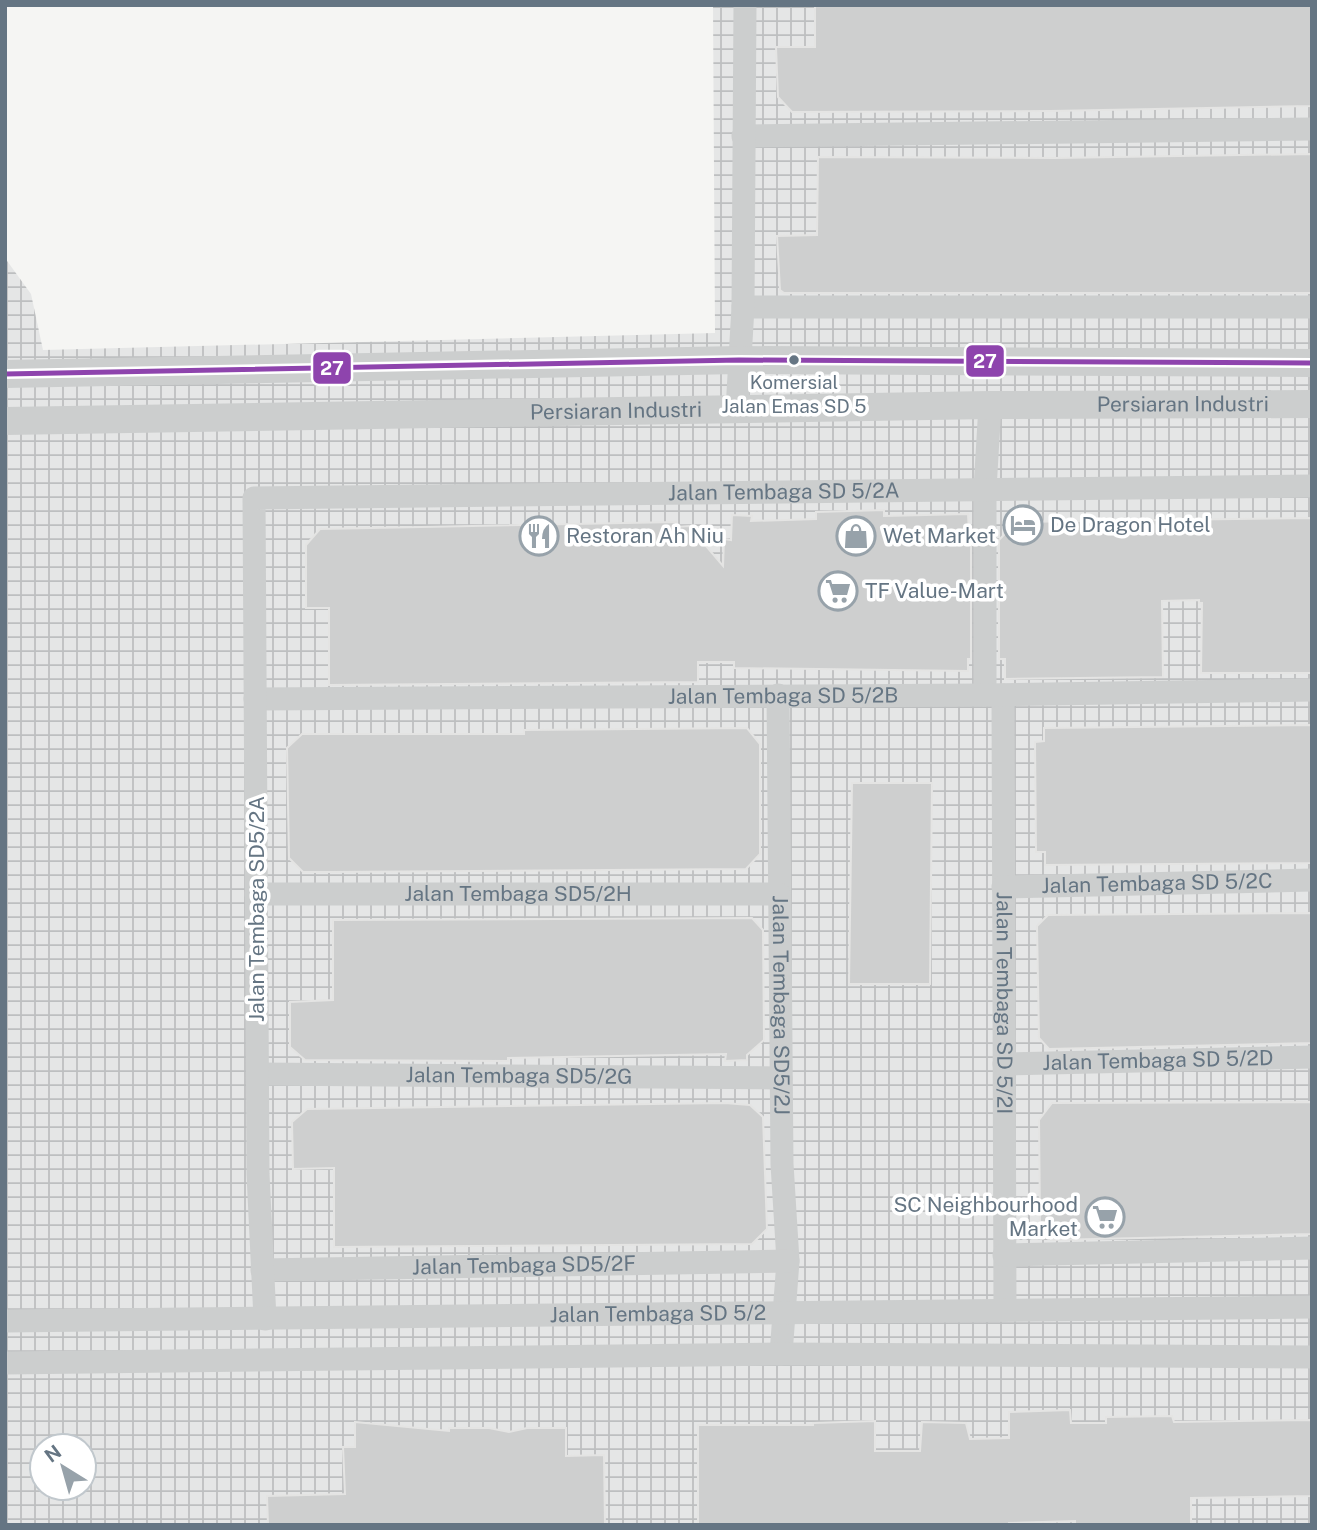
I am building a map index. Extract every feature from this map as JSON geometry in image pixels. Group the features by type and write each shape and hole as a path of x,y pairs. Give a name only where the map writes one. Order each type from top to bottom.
{"street":[{"path":"737,410 743,307 745,5"},
{"path":"743,136 1312,129"},
{"path":"743,307 1312,307"},
{"name":"Persiaran Industri","path":"5,374 739,360 1312,363"},
{"name":"Persiaran Industri","path":"5,421 990,405 1312,404"},
{"name":"Jalan Tembaga SD 5/2I","path":"990,405 985,489 1003,887 1005,1310"},
{"name":"Jalan Tembaga SD 5/2A","path":"254,498 1312,486"},
{"name":"Jalan Tembaga SD5/2A","path":"254,498 258,1074 265,1319"},
{"name":"Jalan Tembaga SD 5/2B","path":"255,699 994,695 1312,690"},
{"name":"Jalan Tembaga SD5/2J","path":"778,695 782,1164 788,1261 781,1354"},
{"name":"Jalan Tembaga SD 5/2C","path":"1003,887 1312,880"},
{"name":"Jalan Tembaga SD5/2H","path":"256,894 779,894"},
{"name":"Jalan Tembaga SD 5/2D","path":"1004,1063 1312,1057"},
{"name":"Jalan Tembaga SD5/2G","path":"258,1074 781,1078"},
{"path":"1004,1255 1312,1248"},
{"name":"Jalan Tembaga SD5/2F","path":"262,1270 788,1261"},
{"name":"Jalan Tembaga SD 5/2","path":"5,1321 1312,1307"},
{"name":"Jalan Tembaga SD 5/2","path":"5,1363 781,1354 1312,1357"}],"shaded area":[{"path":"713,5 1312,5 1312,1525 5,1525 5,258 31,294 43,350 715,333"}],"building":[{"path":"815,5 1312,5 1312,106 792,112 778,97 776,47 815,47"},
{"path":"1312,154 1312,293 784,293 780,290 777,236 817,235 818,157 1054,158"},
{"path":"884,510 884,516 968,514 971,533 971,659 968,659 968,671 734,668 734,662 698,662 698,682 329,685 329,608 306,608 306,545 320,529 676,522 676,527 689,526 723,566 724,539 731,540 732,515 752,516 751,521 816,519 816,512"},
{"path":"1312,518 1312,673 1201,673 1202,603 1199,603 1199,600 1162,601 1163,677 1005,679 1005,659 999,659 999,540 1016,522"},
{"path":"1312,725 1312,863 1045,865 1045,852 1036,852 1035,742 1044,741 1044,728"},
{"path":"747,728 760,744 760,854 746,869 303,872 289,858 287,748 302,734 524,734 524,730"},
{"path":"852,783 932,783 930,984 849,984"},
{"path":"1312,913 1312,1043 1049,1049 1039,1038 1037,926 1048,915"},
{"path":"752,918 763,930 764,1040 747,1055 747,1060 725,1061 726,1054 508,1058 508,1061 305,1060 290,1047 290,1002 333,1000 333,920"},
{"path":"1312,1102 1312,1234 1051,1240 1051,1222 1040,1222 1039,1120 1052,1103"},
{"path":"725,1103 750,1105 763,1117 767,1229 752,1244 334,1247 334,1168 293,1169 292,1122 307,1109"},
{"path":"1070,1410 1071,1423 1106,1423 1106,1417 1172,1416 1174,1422 1312,1420 1312,1496 1191,1498 1191,1525 1075,1525 1075,1521 1009,1525 698,1525 698,1425 813,1425 875,1421 875,1451 920,1451 922,1422 966,1423 970,1439 1009,1438 1009,1412"},
{"path":"355,1422 449,1431 449,1428 489,1428 509,1432 527,1428 566,1428 566,1456 604,1455 605,1525 268,1525 267,1496 345,1494 343,1447 355,1447"}],"transit line":[{"name":"27","path":"5,374 739,360 1312,363"}],"place":[{"name":"Komersial Jalan Emas SD 5","path":"794,360"},
{"name":"De Dragon Hotel","path":"1023,525"},
{"name":"Restoran Ah Niu","path":"539,536"},
{"name":"Wet Market","path":"856,536"},
{"name":"TF Value-Mart","path":"838,591"},
{"name":"SC Neighbourhood Market","path":"1105,1217"}]}
